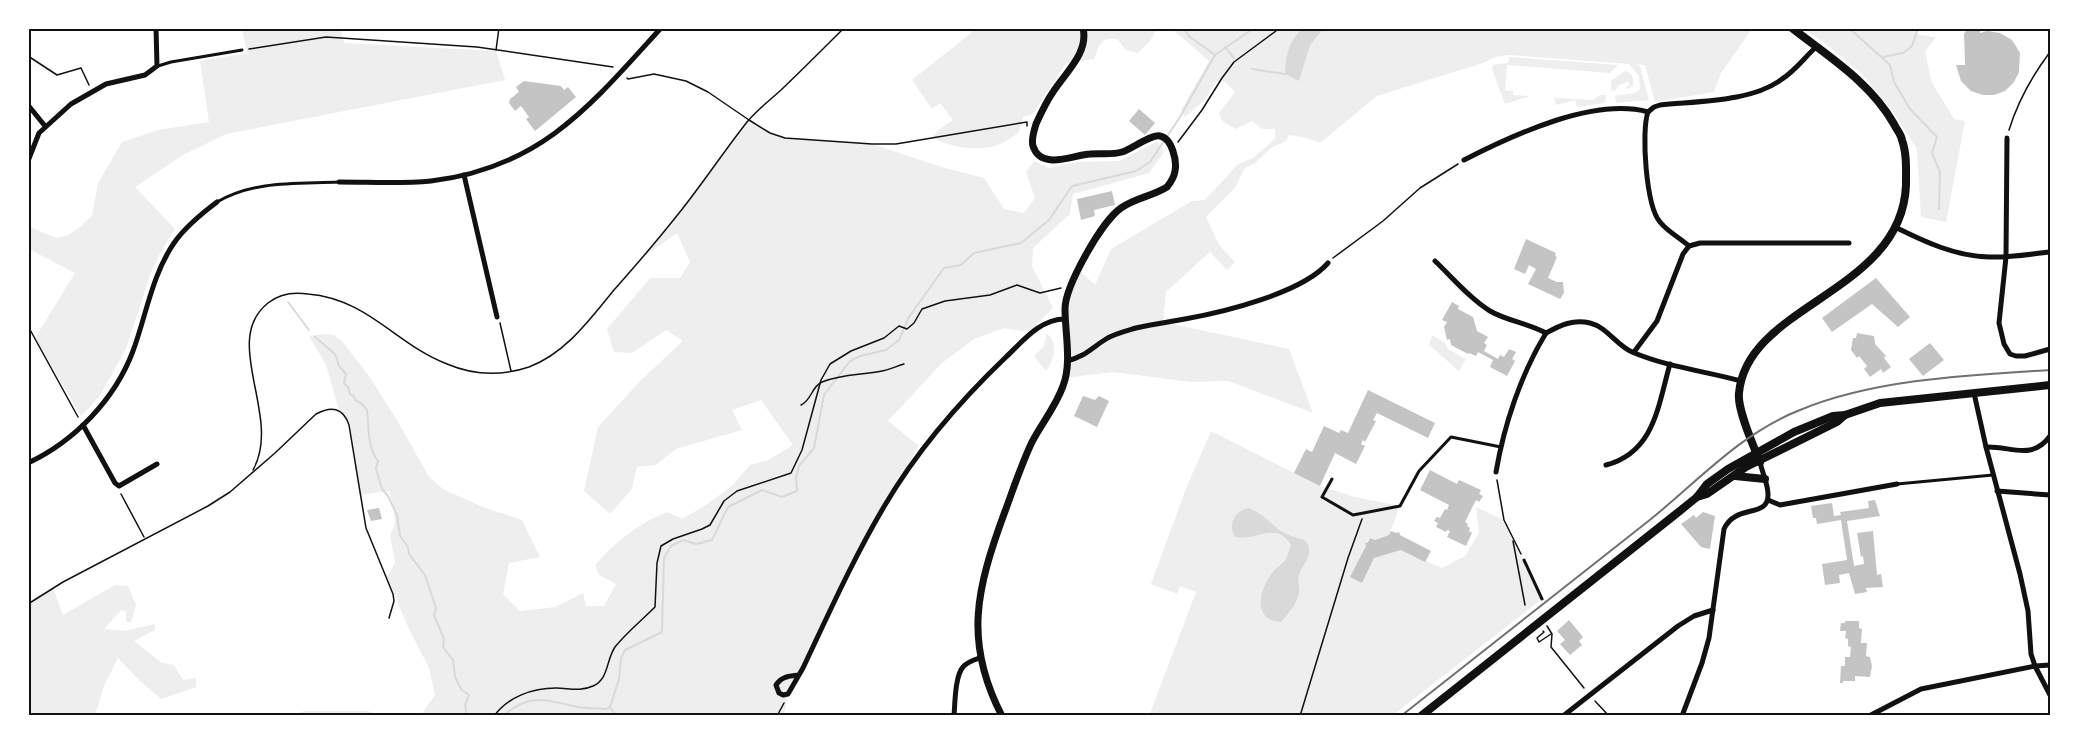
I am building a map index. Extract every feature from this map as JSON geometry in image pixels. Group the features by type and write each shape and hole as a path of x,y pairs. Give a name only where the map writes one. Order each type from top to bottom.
{"main road":[{"path":"1760,462 1738,402 1741,381 1752,356 1765,341 1867,265 1895,227 1901,214 1906,192 1906,158 1902,139 1887,112 1856,76 1792,28"},
{"path":"1421,716 1697,497 1707,484 1756,453 1816,422 1880,403 2050,385"},
{"path":"1697,497 1707,494 1733,476 1837,422 1845,415"},
{"path":"1733,476 1764,479"}],"street":[{"path":"28,161 31,141 71,104 106,84 145,75 157,66 156,28"},
{"path":"339,183 410,183 464,175 500,164 554,135 596,99 661,28"},
{"path":"1002,716 990,690 980,658 978,615 983,577 1026,456 1063,386 1067,361 1065,319 1068,290 1113,215 1122,207 1160,191 1171,183 1175,167 1172,146 1164,138 1156,136 1121,152 1090,154 1059,160 1044,159 1036,152 1033,139 1038,122 1053,92 1080,55 1084,44 1083,28"},
{"path":"1689,246 1660,223 1651,204 1648,189 1646,128 1648,112 1660,105 1752,94 1783,79 1816,46"},
{"path":"28,105 45,126"},
{"path":"1464,160 1515,134 1558,120 1591,112 1632,108 1648,112"},
{"path":"2007,138 2006,257 1999,323 2007,350 2016,356 2025,356 2050,349"},
{"path":"464,175 497,317"},
{"path":"28,463 53,449 83,425 99,408 123,372 133,351 158,275 174,244 192,222 217,202"},
{"path":"1895,227 1944,249 1969,255 2006,257 2050,252"},
{"path":"1634,352 1657,321 1683,254 1689,246 1700,243 1849,243"},
{"path":"1435,261 1479,303 1491,311 1505,318 1534,326 1546,333"},
{"path":"1067,361 1082,357 1107,338 1136,328 1203,315 1270,297 1304,281 1322,270 1328,263"},
{"path":"799,675 782,678 776,685 779,693 788,694 799,675 862,546 885,505 923,448 959,404 1015,349 1043,324 1056,319 1065,319"},
{"path":"1496,472 1516,399 1546,333 1564,323 1592,324 1608,333 1620,346 1634,352 1670,364 1741,381"},
{"path":"1606,465 1625,458 1638,448 1648,435 1670,364"},
{"path":"1974,393 2020,574 2028,611 2031,654 2050,695"},
{"path":"83,425 115,483 119,486 156,465"},
{"path":"1986,447 2029,450 2045,443 2050,436"},
{"path":"1682,716 1702,663 1713,610 1724,529 1727,522 1741,513 1756,511 1768,500 1768,490 1760,462"},
{"path":"1768,500 1780,505 1897,483"},
{"path":"1997,490 2050,495"},
{"path":"1563,716 1678,626 1694,615 1713,610"},
{"path":"954,716 958,676 962,668 980,658"},
{"path":"1869,716 1922,689 2050,665"}],"lane":[{"path":"157,66 242,50"},
{"path":"217,202 247,188 263,185 339,183"},
{"path":"1332,479 1322,497 1353,515 1401,506 1419,471 1451,437 1501,447"},
{"path":"1897,483 1993,475"},
{"path":"1524,560 1542,599"}],"path":[{"path":"496,51 499,28"},
{"path":"253,470 258,458 263,428 248,349 249,334 261,309 271,301 281,296 300,293 324,295 361,309 430,356 446,364 478,373 511,371 529,367 545,359 580,331 682,209 749,120 844,28"},
{"path":"1172,146 1202,110 1234,62 1280,28"},
{"path":"242,50 326,37 477,47 614,68 628,79 654,74 686,81 708,92 770,133 785,138 896,144 1026,122 1027,132"},
{"path":"2007,138 2015,112 2035,72 2050,52"},
{"path":"28,56 57,75 81,68 92,91"},
{"path":"1328,263 1383,221 1420,188 1464,160"},
{"path":"494,716 504,704 518,695 555,688 578,690 589,688 603,679 614,649 655,607 657,563 661,546 710,525 724,501 737,491 790,473 802,450 826,369 834,361 851,351 884,338 899,326 907,329 914,323 922,309 945,301 990,295 1017,285 1040,293 1060,288 1068,290"},
{"path":"497,317 511,371"},
{"path":"28,326 83,425"},
{"path":"801,405 809,399 813,389 821,383 839,376 884,371 904,364"},
{"path":"28,604 63,582 208,506 230,492 316,414 333,408 346,417 366,528 393,594 394,601 389,618"},
{"path":"1496,472 1504,520 1524,560"},
{"path":"119,486 119,492 145,538"},
{"path":"1300,716 1364,513"},
{"path":"1512,537 1525,605"},
{"path":"1546,625 1552,634 1551,647 1609,716"},
{"path":"1543,630 1544,632 1537,638 1539,642 1552,634"},
{"path":"777,716 788,694"}],"shaded area":[{"path":"1303,28 1323,29 1310,45 1299,81 1285,74 1285,67 1291,44"},
{"path":"242,29 341,29 344,43 496,51 505,80 226,134 183,155 135,187 175,229 150,275 126,349 99,397 81,416 35,338 75,273 29,249 28,226 56,238 68,235 92,215 98,183 122,142 157,130 209,122 200,61 247,53"},
{"path":"976,29 1157,29 1150,41 1138,53 1126,50 1117,39 1107,39 1099,46 1094,59 1066,63 1033,114 1023,117 1017,134 994,146 973,148 952,145 932,138 938,130 953,120 940,103 932,109 912,80"},
{"path":"1172,29 1752,29 1721,73 1714,92 1655,102 1645,65 1635,64 1640,66 1649,100 1616,103 1615,96 1635,93 1640,89 1639,76 1629,64 1509,55 1495,57 1483,63 1377,96 1320,143 1289,135 1286,141 1271,148 1255,163 1245,168 1235,188 1206,217 1219,245 1235,262 1227,270 1210,252 1166,292 1163,322 1289,349 1313,413 1228,381 1191,382 1113,372 1065,378 1065,306 1078,269 1095,285 1111,249 1192,201 1205,200 1238,164 1253,158 1275,139 1275,129 1262,129 1252,121 1236,129 1222,121 1219,113 1235,92 1222,79 1215,83 1204,101 1185,117 1181,110 1209,61"},
{"path":"1804,29 1913,29 1920,35 1936,37 1925,52 1932,83 1954,119 1965,121 1946,222 1921,217 1917,149 1893,112 1862,74"},
{"path":"1509,57 1618,65 1610,73 1507,65 1505,90 1513,91 1513,95 1530,96 1505,104 1492,69 1493,65 1508,63"},
{"path":"1625,71 1632,76 1633,86 1625,88 1630,85 1628,81 1611,91 1611,81"},
{"path":"1600,95 1606,95 1605,103 1577,107 1575,100 1556,105 1554,98 1593,100"},
{"path":"749,120 770,133 785,138 872,144 984,178 1004,209 1024,213 1035,198 1026,172 1034,161 1049,168 1077,162 1119,161 1158,141 1164,152 1149,173 1073,194 1070,214 1033,248 1032,266 1053,308 1029,332 1004,328 974,339 942,363 888,421 919,446 885,505 788,694 784,715 421,715 435,695 429,668 408,627 387,577 395,563 390,535 395,525 394,511 389,491 359,495 349,425 346,417 339,410 326,365 309,336 333,335 341,340 369,376 429,477 443,489 485,508 522,520 540,557 509,563 503,594 520,611 555,607 583,593 586,606 604,606 616,584 599,575 595,565 619,541 637,528 667,512 682,519 733,485 750,465 768,460 793,445 761,400 732,410 742,430 676,449 656,465 637,467 632,489 610,514 584,491 598,427 641,380 683,341 666,330 632,353 614,352 607,329 650,278 680,278 690,262 677,233 642,258"},
{"path":"1047,333 1053,343 1054,352 1046,371 1034,356 1044,346"},
{"path":"1432,335 1444,342 1448,349 1466,359 1459,371 1429,345"},
{"path":"1211,431 1320,486 1355,497 1400,506 1389,535 1375,540 1370,538 1365,543 1366,546 1351,577 1362,583 1374,558 1401,550 1442,568 1465,556 1479,533 1476,507 1504,520 1542,599 1393,715 1149,716 1196,592 1180,586 1177,594 1151,584 1187,486"},
{"path":"1249,508 1281,531 1306,541 1308,546 1309,555 1298,577 1298,598 1281,622 1265,616 1261,603 1262,595 1272,573 1286,559 1291,545 1279,534 1272,533 1235,537 1232,528 1234,518 1240,511"},
{"path":"115,585 128,586 136,605 131,622 126,622 126,612 121,610 104,629 125,631 155,624 155,630 134,641 162,663 174,665 183,680 196,678 196,687 161,699 118,658 104,686 95,715 29,716 29,604 53,588 63,615"},
{"path":"304,711 368,711 376,715 296,715"}],"building":[{"path":"1968,28 1980,28 1980,33 1987,31 2000,33 2012,40 2020,53 2019,72 2014,82 2005,91 1994,95 1983,95 1971,91 1961,81 1956,65 1965,65 1964,34"},
{"path":"524,81 561,86 564,90 568,87 576,97 535,131 526,119 529,117 521,106 515,111 509,103 510,99 519,92 516,87"},
{"path":"1139,109 1155,123 1145,135 1129,121"},
{"path":"1112,191 1115,205 1094,210 1095,216 1081,220 1077,199"},
{"path":"1526,239 1556,253 1557,257 1548,278 1563,282 1564,293 1560,299 1528,284 1536,269 1529,265 1525,274 1514,269"},
{"path":"1876,278 1910,317 1898,327 1872,304 1832,332 1822,318"},
{"path":"1452,302 1459,306 1458,309 1473,317 1477,331 1488,337 1484,343 1487,345 1484,351 1498,359 1500,355 1504,357 1509,349 1516,352 1512,359 1515,361 1507,376 1490,367 1493,360 1478,352 1476,356 1468,354 1451,345 1450,339 1447,340 1444,327 1447,322 1442,320"},
{"path":"1857,333 1874,336 1875,344 1886,356 1884,358 1891,367 1883,373 1881,369 1870,377 1864,369 1867,366 1851,350 1853,338 1856,338"},
{"path":"1930,343 1944,360 1923,376 1909,359"},
{"path":"1368,390 1435,423 1428,438 1377,413 1373,420 1376,421 1365,442 1363,440 1361,444 1365,446 1356,464 1335,453 1320,486 1294,473 1306,449 1312,452 1324,426 1339,433 1341,430 1348,433"},
{"path":"1083,396 1095,400 1099,396 1109,401 1097,427 1074,416"},
{"path":"1430,470 1457,484 1459,480 1481,490 1479,494 1483,496 1479,502 1476,500 1465,522 1472,533 1466,546 1447,537 1450,531 1446,532 1436,527 1438,523 1434,521 1437,517 1440,518 1449,505 1420,490"},
{"path":"1875,500 1880,516 1847,521 1854,566 1864,564 1857,533 1873,531 1877,575 1881,574 1883,587 1866,588 1867,592 1855,594 1849,573 1839,575 1840,583 1825,585 1822,564 1847,560 1841,520 1817,524 1816,518 1813,518 1811,506 1832,503 1834,516 1841,515 1840,512 1869,508 1868,501"},
{"path":"379,508 382,519 371,521 367,510"},
{"path":"1703,512 1715,516 1710,549 1701,547 1681,524 1694,515 1696,518"},
{"path":"1391,531 1399,532 1400,535 1431,551 1425,562 1401,550 1374,558 1362,583 1350,577 1366,546 1365,543 1370,538 1375,540 1389,535"},
{"path":"1569,620 1583,637 1579,641 1582,645 1570,655 1560,644 1565,640 1557,631"},
{"path":"1859,621 1859,628 1862,629 1861,643 1867,643 1866,656 1870,657 1872,666 1870,677 1855,676 1855,681 1840,683 1841,666 1845,666 1845,657 1850,657 1851,647 1848,646 1848,639 1845,638 1846,631 1840,631 1841,623"}],"waterway":[{"path":"1183,28 1190,37 1215,55"},
{"path":"503,716 520,704 536,700 586,708 606,709 610,707 619,679 621,658 625,650 662,632 664,558 671,546 683,540 696,544 712,540 728,507 762,490 782,497 797,491 796,478 799,466 814,448 824,395 850,361 860,356 886,350 899,340 909,317 944,268 961,265 974,253 1021,243 1049,220 1072,186 1136,171 1150,162 1180,117 1215,55 1254,28"},
{"path":"1849,28 1890,65 1894,82 1910,109 1937,137 1932,153 1940,172 1939,209"},
{"path":"1883,57 1903,53 1912,46 1918,28"},
{"path":"1225,47 1234,58"},
{"path":"1252,69 1285,74"},
{"path":"288,302 309,330"},
{"path":"315,337 335,354 339,366 346,374 344,383 350,394 367,410 370,443 378,461 376,469 382,489 397,515 400,536 408,547 409,554 425,575 436,608 434,615 444,639 443,647 453,660 455,677 461,689 469,695 465,705 467,716"},
{"path":"610,707 616,716"}],"railway":[{"path":"1401,716 1651,519 1721,458 1779,420 1829,400 1891,385 1923,380 2050,370"}]}
